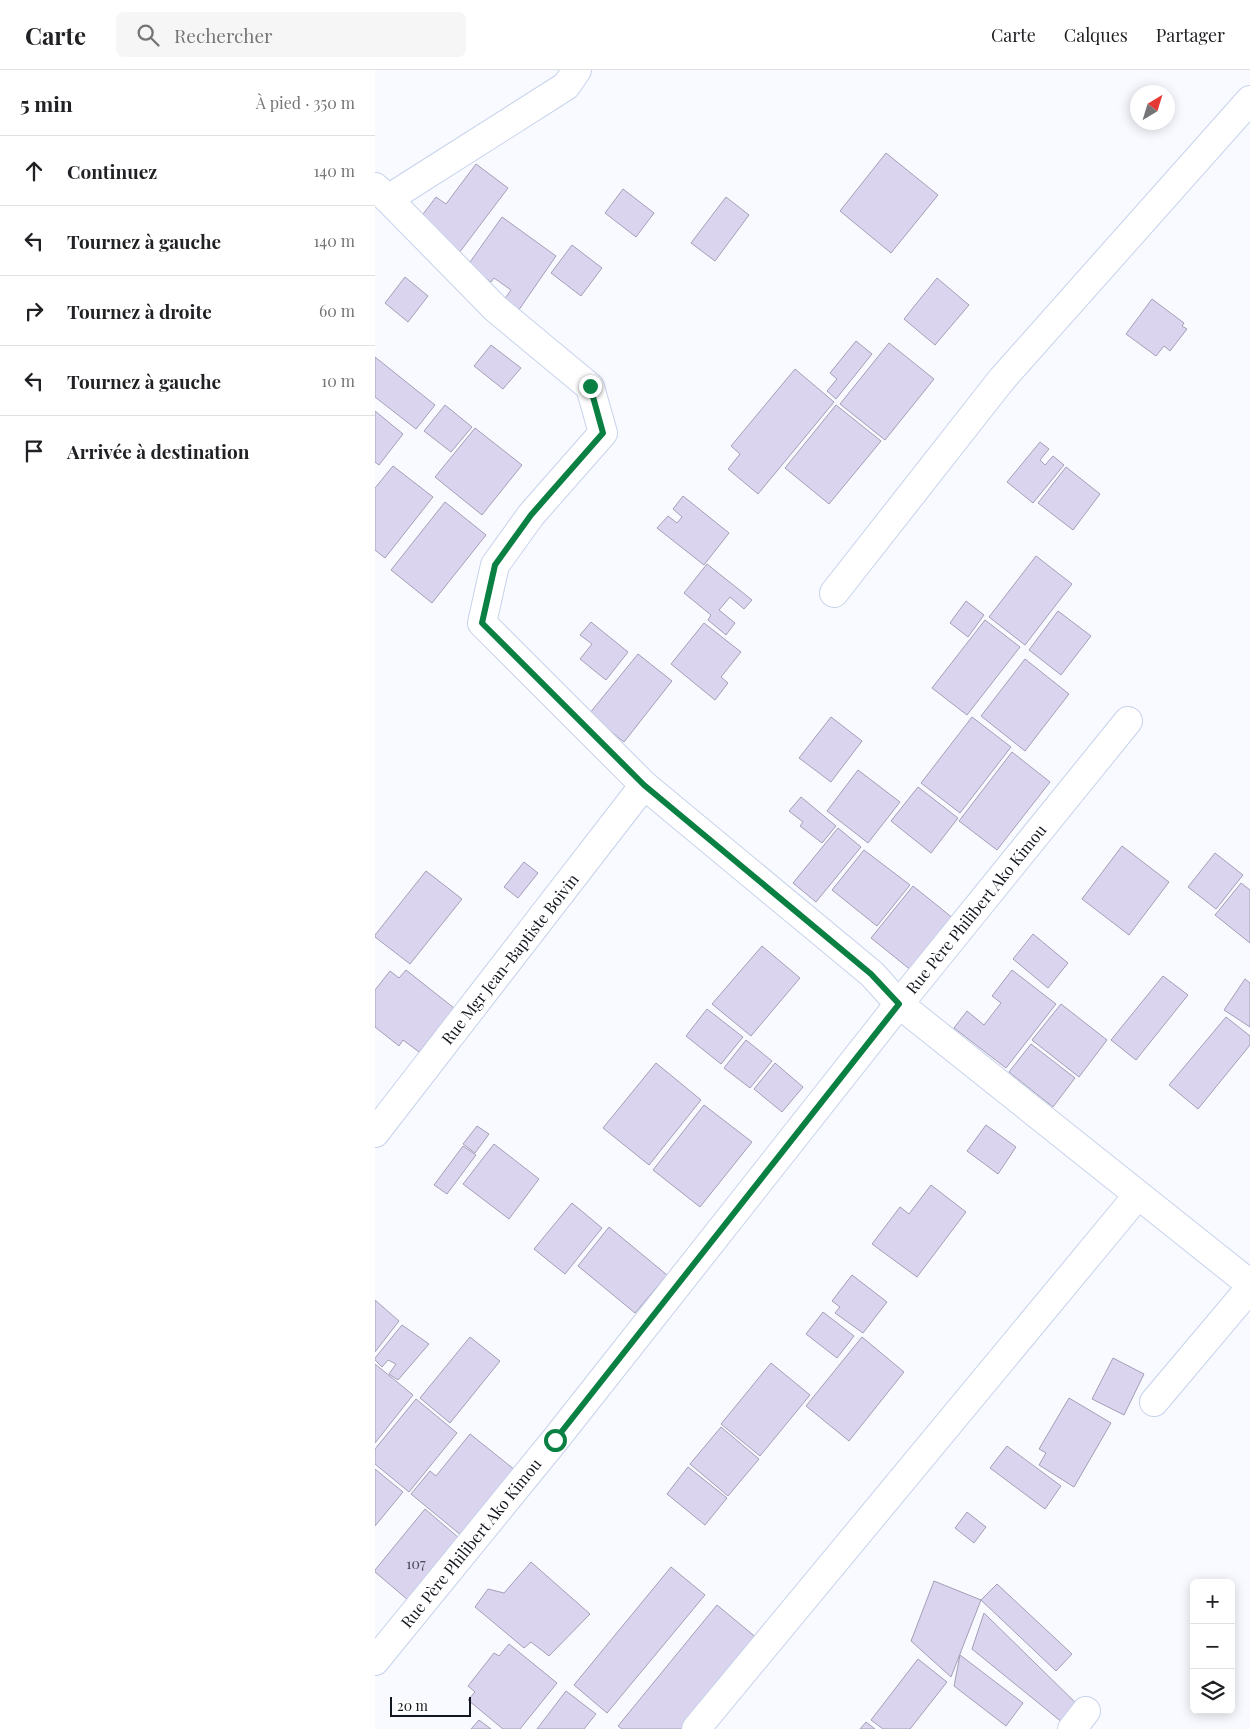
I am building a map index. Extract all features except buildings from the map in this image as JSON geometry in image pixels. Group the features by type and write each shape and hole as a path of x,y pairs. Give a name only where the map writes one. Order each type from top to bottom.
{"street":[{"path":"577,70 566,86 382,193 496,309 590,386 603,433 531,515 495,565 482,623 644,785 871,974 899,1004 1250,1284"},
{"path":"834,593 1002,379 1250,100"},
{"name":"Rue Père Philibert Ako Kimou","path":"375,1660 555,1440 899,1004 1128,721"},
{"name":"Rue Mgr Jean-Baptiste Boivin","path":"375,1133 644,785"},
{"path":"696,1729 1138,1195"},
{"path":"1154,1402 1250,1288"}],"route":[{"path":"555,1440 899,1004 871,974 644,785 482,623 495,565 531,515 603,433 590,386"}]}
